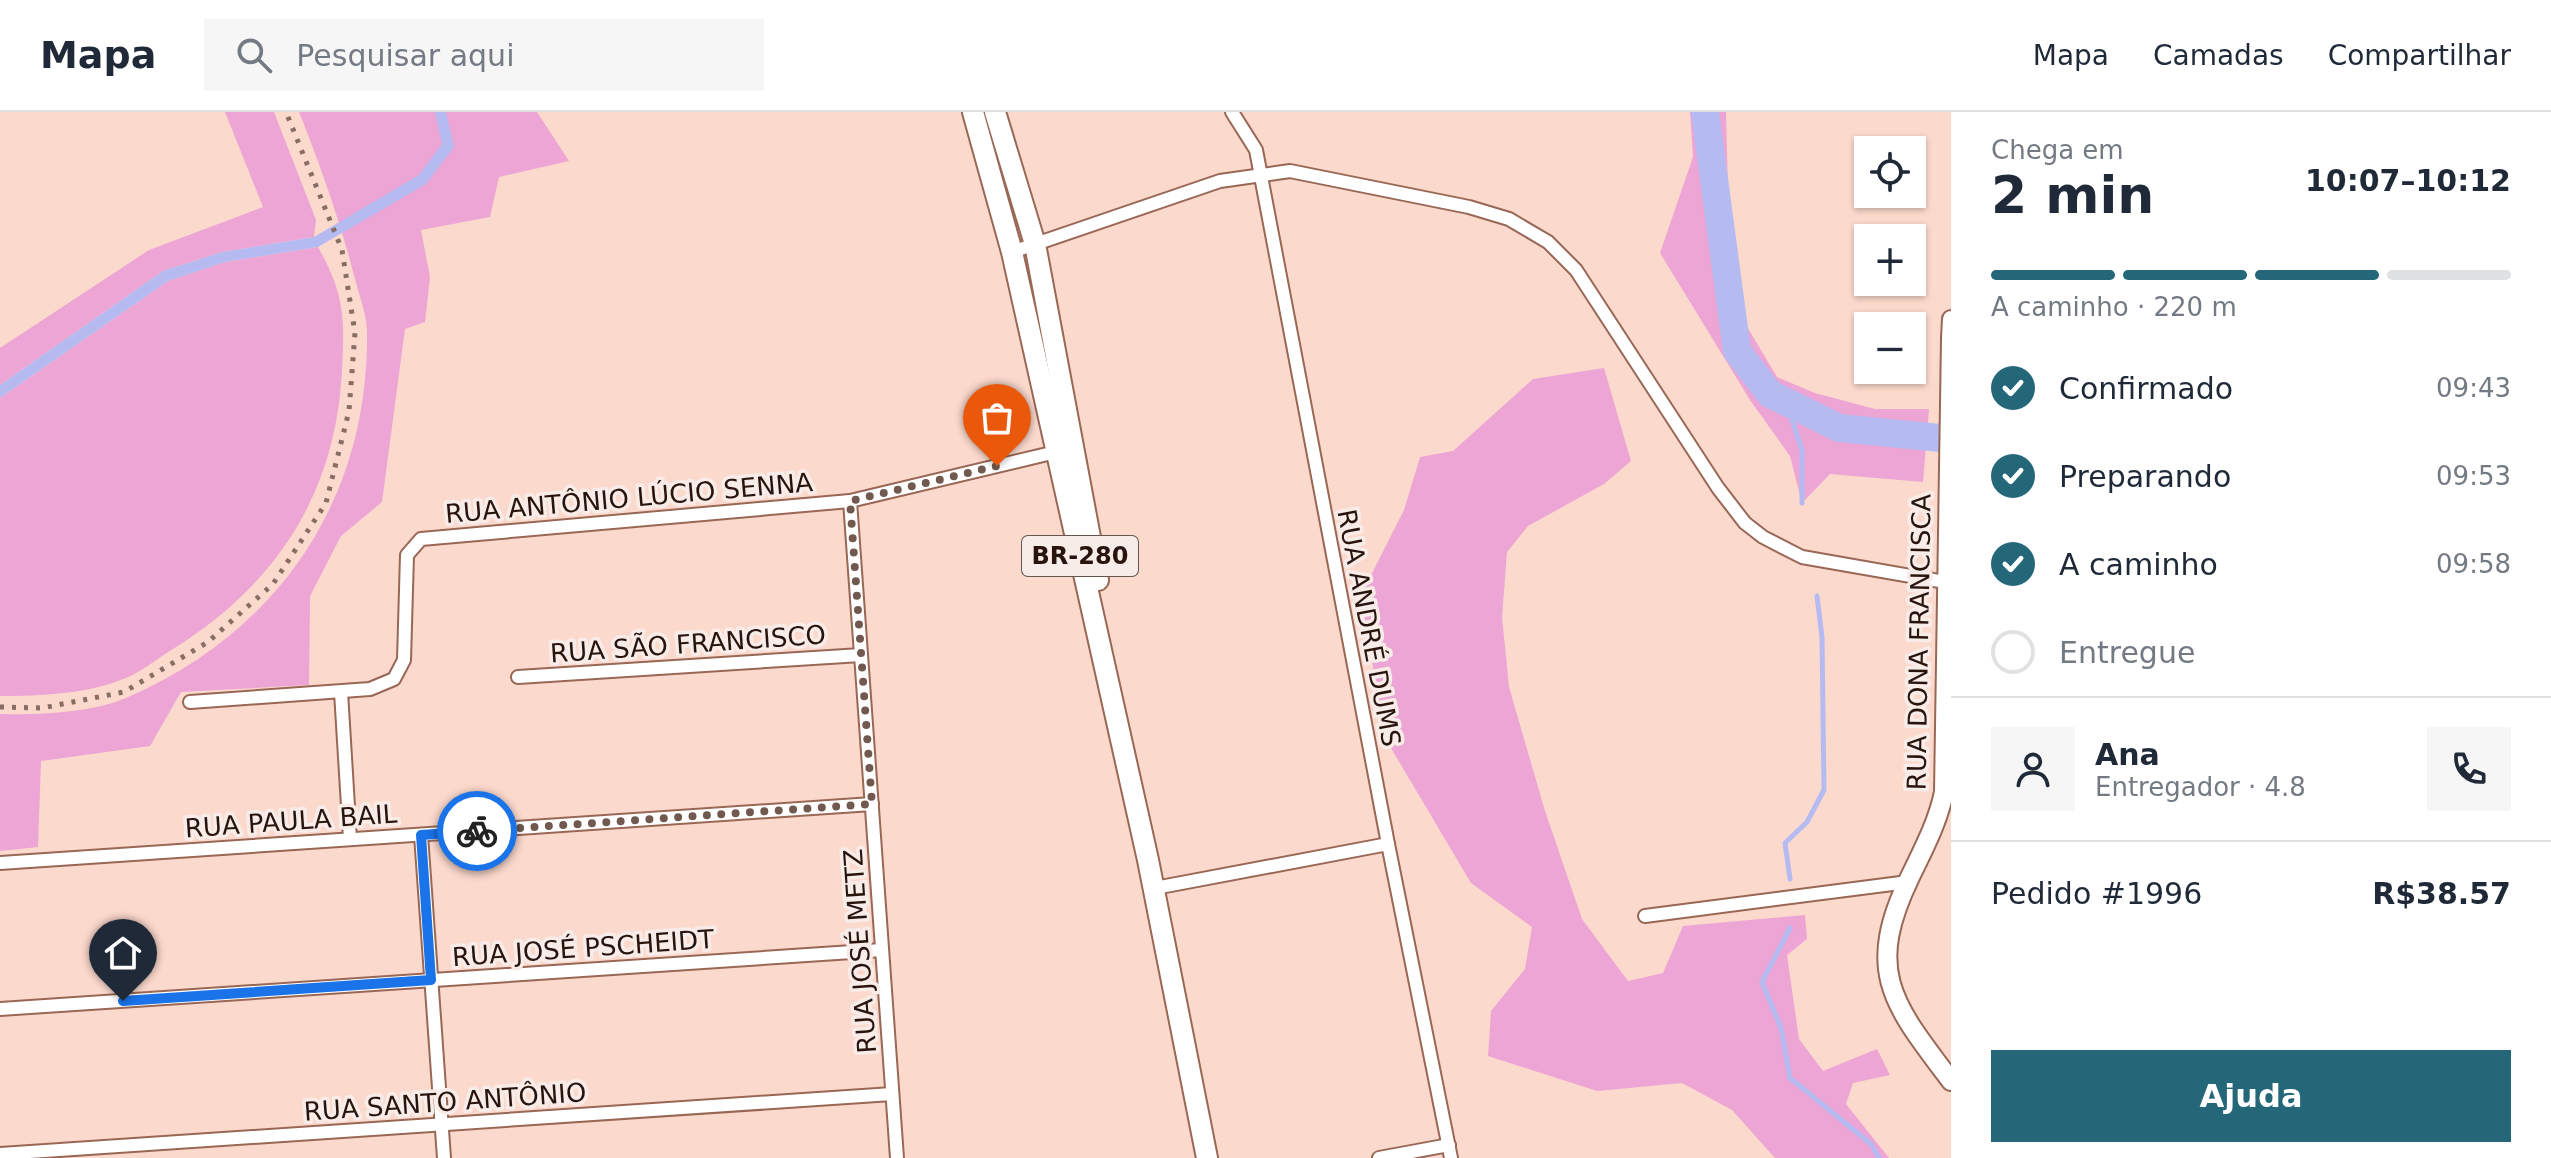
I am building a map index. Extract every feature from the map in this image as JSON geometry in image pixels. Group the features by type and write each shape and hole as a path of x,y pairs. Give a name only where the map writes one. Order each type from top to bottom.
{"highway":[{"name":"BR-280","path":"973,112 1065,450"},
{"name":"BR-280","path":"995,112 1035,244 1065,450 1207,1158"}],"main road":[{"name":"RUA DONA FRANCISCA","path":"1951,339 1944,792 1934,825 1889,932 1886,949 1890,984 1903,1016 1951,1081"}],"street":[{"name":"RUA ANDRÉ DUMS","path":"1232,112 1256,150 1450,1152"},
{"path":"1012,252 1220,181 1260,172 1290,171 1328,176 1469,207 1530,230 1576,270 1718,488 1745,523 1772,543 1802,557 1949,583"},
{"path":"1951,319 1951,339"},
{"name":"RUA ANTÔNIO LÚCIO SENNA","path":"341,692 382,686 400,670 405,647 407,555 421,539 850,501 1065,450"},
{"name":"RUA JOSÉ METZ","path":"850,501 897,1158"},
{"name":"RUA SÃO FRANCISCO","path":"518,677 861,655"},
{"path":"190,702 341,692 350,839"},
{"name":"RUA PAULA BAIL","path":"0,863 872,804"},
{"path":"421,835 444,1158"},
{"path":"1155,888 1388,844"},
{"path":"1645,916 1908,882"},
{"name":"RUA JOSÉ PSCHEIDT","path":"0,1009 882,950"},
{"name":"RUA SANTO ANTÔNIO","path":"0,1154 892,1094"},
{"path":"1379,1158 1450,1152"}],"shaded area":[{"path":"225,112 274,112 316,220 314,237 222,252 163,271 0,385 0,348 149,250 263,207"},
{"path":"299,112 537,112 569,161 499,177 490,217 421,230 430,277 425,322 405,329 382,502 341,536 310,596 309,685 181,692 150,746 41,761 38,847 0,851 0,714 97,707 126,698 180,670 228,636 270,597 305,553 332,504 352,450 363,393 367,325 336,215"},
{"path":"1690,112 1726,112 1729,230 1743,320 1777,377 1815,393 1875,409 1929,409 1923,482 1830,474 1802,503 1790,456 1750,400 1660,253 1693,157"},
{"path":"318,247 333,278 341,306 342,370 337,415 328,456 313,495 271,565 210,623 126,678 80,691 0,696 0,398 168,281 225,262"},
{"path":"1604,368 1631,461 1604,484 1528,526 1507,552 1502,617 1509,687 1545,811 1582,919 1628,981 1663,973 1683,926 1805,915 1807,939 1787,955 1799,1039 1823,1071 1877,1049 1890,1075 1853,1083 1846,1104 1889,1158 1775,1158 1732,1110 1682,1083 1597,1091 1488,1056 1491,1011 1525,969 1532,927 1471,883 1385,738 1361,595 1404,510 1420,457 1453,451 1533,379"}],"water":[{"path":"435,112 446,112 454,147 426,184 318,247 225,262 168,281 0,398 0,385 163,271 222,252 314,237 419,175 442,144"}],"waterway":[{"path":"1705,112 1737,351 1770,394 1839,428 1951,439"},
{"path":"1786,402 1802,450 1802,503"},
{"path":"1790,879 1785,843 1807,822 1824,790 1822,637 1817,596"},
{"path":"1790,928 1762,982 1781,1028 1790,1078 1871,1144 1879,1158"}],"railway":[{"path":"0,707 42,708 124,692 208,642 273,584 326,503 349,411 355,333 342,250 286,112"}],"way so far":[{"path":"477,831 872,804 850,501 997,466"}],"route":[{"path":"123,1001 431,980 421,835 477,831"}]}
